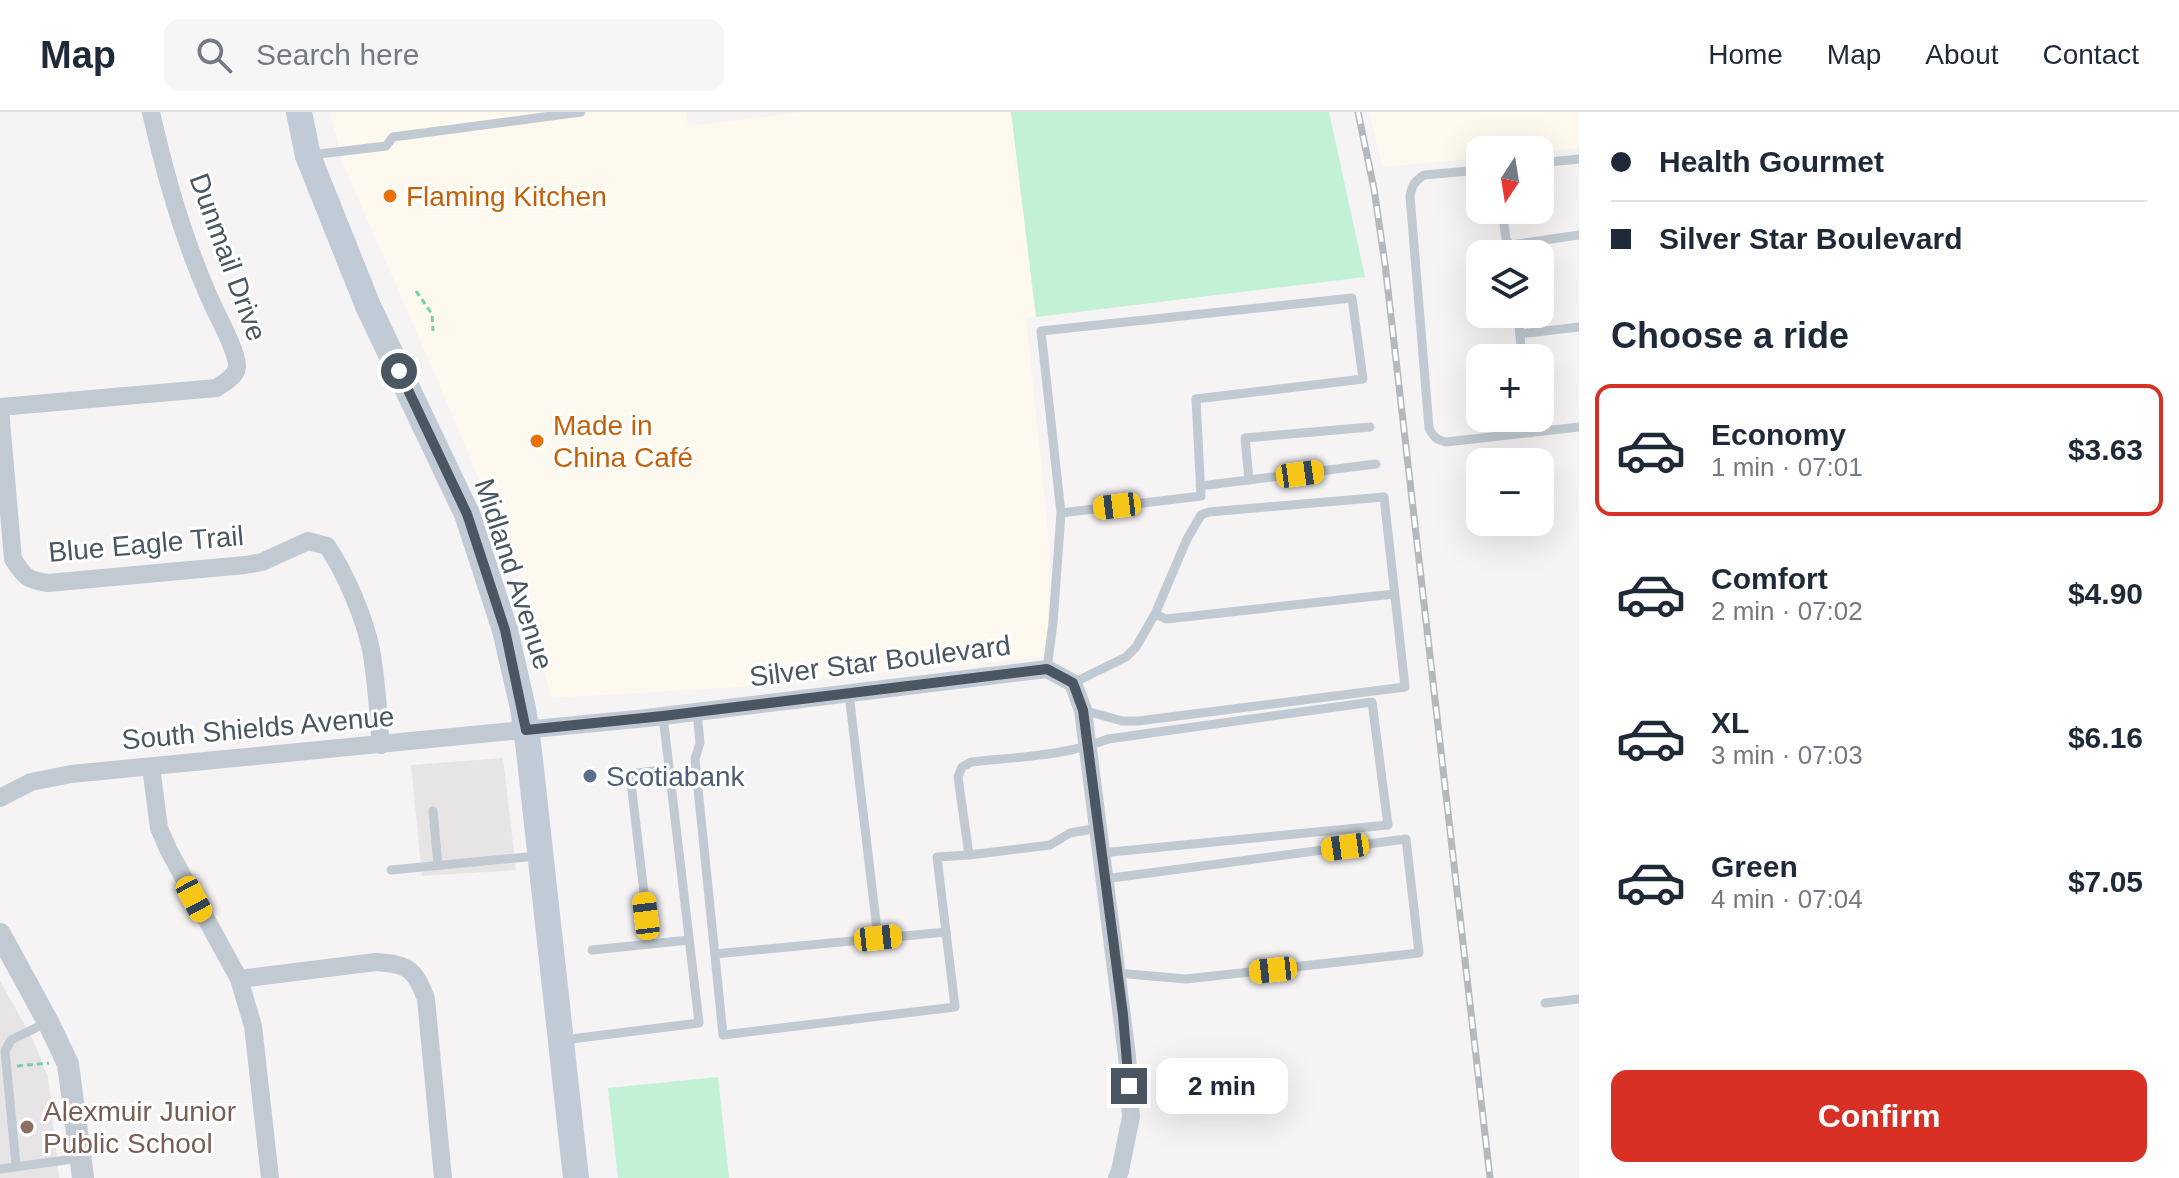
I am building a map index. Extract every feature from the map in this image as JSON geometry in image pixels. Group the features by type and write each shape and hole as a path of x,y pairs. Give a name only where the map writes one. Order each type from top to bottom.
{"main road":[{"name":"Midland Avenue","path":"299,112 308,156 368,306 467,514 505,630 526,730 576,1178"}],"street":[{"name":"Dunmail Drive","path":"0,408 216,388 236,372 232,349 184,230 151,112"},
{"name":"Blue Eagle Trail","path":"0,408 13,559 25,577 33,581 48,583 245,565 262,562 308,541 327,546 347,582 371,648 381,745"},
{"name":"Silver Star Boulevard","path":"526,730 1047,669 1073,683"},
{"path":"1073,683 1083,710 1125,1029 1131,1117 1117,1178"},
{"name":"South Shields Avenue","path":"0,798 31,782 48,778 526,730"},
{"path":"151,767 159,828 239,979 253,1026 270,1178"},
{"path":"0,934 68,1064 82,1168"},
{"path":"239,979 376,962 396,963 409,969 419,980 426,999 443,1178"}],"lane":[{"path":"308,156 386,146 393,137 581,112"},
{"path":"1554,162 1579,159"},
{"path":"1466,171 1424,175 1416,180 1410,196 1432,435 1446,442 1579,427"},
{"path":"1554,240 1579,235"},
{"path":"1047,669 1061,513 1041,331 1352,298 1363,379 1196,399 1201,496 1061,513"},
{"path":"1520,334 1579,327"},
{"path":"1519,328 1521,344"},
{"path":"1249,480 1245,438 1370,427"},
{"path":"1200,486 1376,464"},
{"path":"1073,683 1126,657 1136,647 1155,614 1187,539 1201,515 1384,497 1405,687 1138,721 1122,721 1083,710"},
{"path":"1155,614 1166,619 1394,594"},
{"path":"849,694 878,938"},
{"path":"969,855 958,777 962,767 971,762 1049,754 1087,748 1108,739 1372,702 1388,825 1101,853"},
{"path":"697,712 700,743 695,759 723,1035 955,1007 937,857 1050,845 1070,833 1098,828"},
{"path":"560,1041 699,1023 663,716"},
{"path":"650,944 630,774 669,769"},
{"path":"433,811 438,865"},
{"path":"1104,879 1406,839 1419,953 1186,979 1117,973"},
{"path":"391,870 541,856"},
{"path":"715,954 946,932"},
{"path":"592,950 689,940"},
{"path":"1545,1003 1579,999"},
{"path":"16,1165 5,1051 11,1040 48,1022"},
{"path":"0,1169 16,1165 82,1168"}],"path":[{"path":"416,291 432,314 433,331"},
{"path":"6,1067 44,1062 68,1064"}],"shaded area":[{"path":"330,112 686,112 688,126 804,112 1011,112 1036,317 1026,318 1050,549 1047,657 740,687 551,698 522,584 344,166"},
{"path":"1369,112 1579,112 1579,148 1554,151 1554,136 1466,136 1466,159 1383,167"},
{"path":"503,758 516,870 422,876 411,765"},
{"name":"Alexmuir Junior Public School","path":"0,981 33,1040 48,1077 59,1178 0,1178"}],"green space":[{"path":"1011,112 1329,112 1365,277 1036,317"},
{"path":"718,1077 729,1178 618,1178 608,1088"}],"railway":[{"path":"1358,112 1385,264 1490,1178"}],"place":[{"name":"Flaming Kitchen","path":"390,196"},
{"name":"Made in China Café","path":"537,441"},
{"name":"Scotiabank","path":"590,776"},
{"name":"Alexmuir Junior Public School","path":"27,1127"}],"route":[{"path":"399,371 467,514 505,630 526,730 1047,669 1073,683 1083,710 1123,1015 1129,1086"}]}
